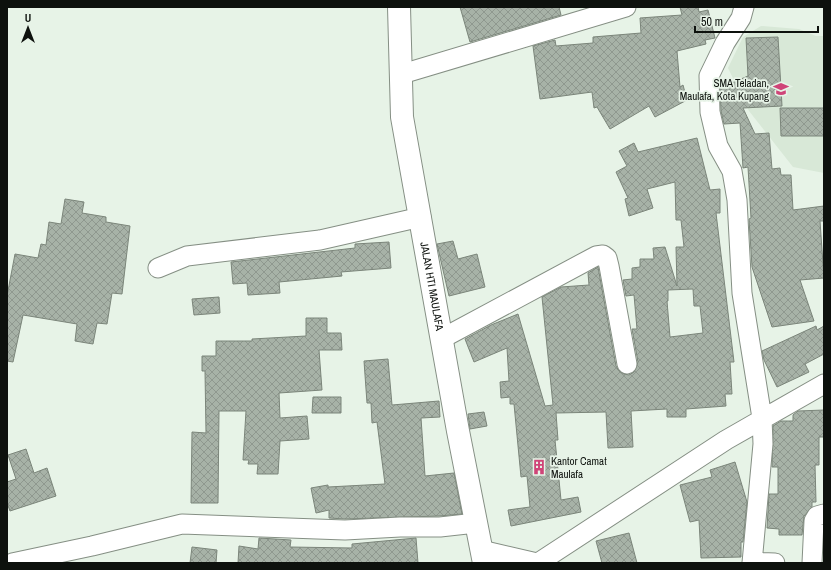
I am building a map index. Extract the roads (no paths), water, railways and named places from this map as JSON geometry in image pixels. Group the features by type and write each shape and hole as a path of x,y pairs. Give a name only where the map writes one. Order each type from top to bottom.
{"street":[{"name":"JALAN HTI MAULAFA","path":"400,7 402,117 483,556"},
{"path":"402,74 590,12 626,7"},
{"path":"744,7 741,18 725,43 709,76 710,112 718,146 732,171 737,200 742,293 762,418 763,444 752,562 775,563"},
{"path":"158,268 187,256 320,240 421,217"},
{"path":"443,338 596,256 603,255 607,258 609,266 627,364"},
{"path":"483,556 537,563 762,418 824,384"},
{"path":"812,563 814,521 817,516 824,514"},
{"path":"12,563 92,546 182,524 346,530 400,527 440,527 476,523"}],"place":[{"name":"SMA Teladan, Maulafa, Kota Kupang","path":"781,89"},
{"name":"Kantor Camat Maulafa","path":"539,467"}]}
